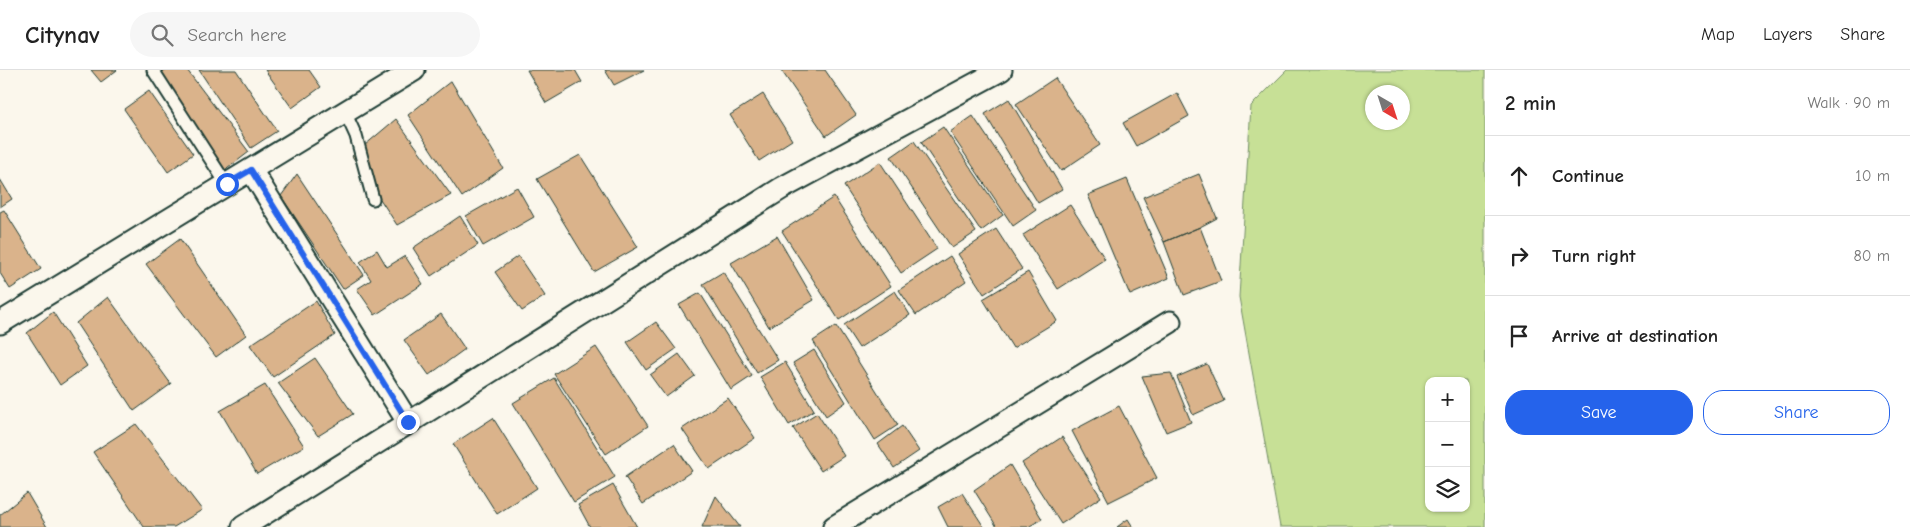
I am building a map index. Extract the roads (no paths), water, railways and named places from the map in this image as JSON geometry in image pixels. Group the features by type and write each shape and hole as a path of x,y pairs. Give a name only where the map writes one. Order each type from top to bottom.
{"street":[{"path":"0,324 414,70"},
{"path":"243,527 782,188 1001,70"},
{"path":"251,170 408,422"},
{"path":"834,527 1170,322"}],"lane":[{"path":"152,70 227,184"},
{"path":"345,112 356,136 373,199"}]}
